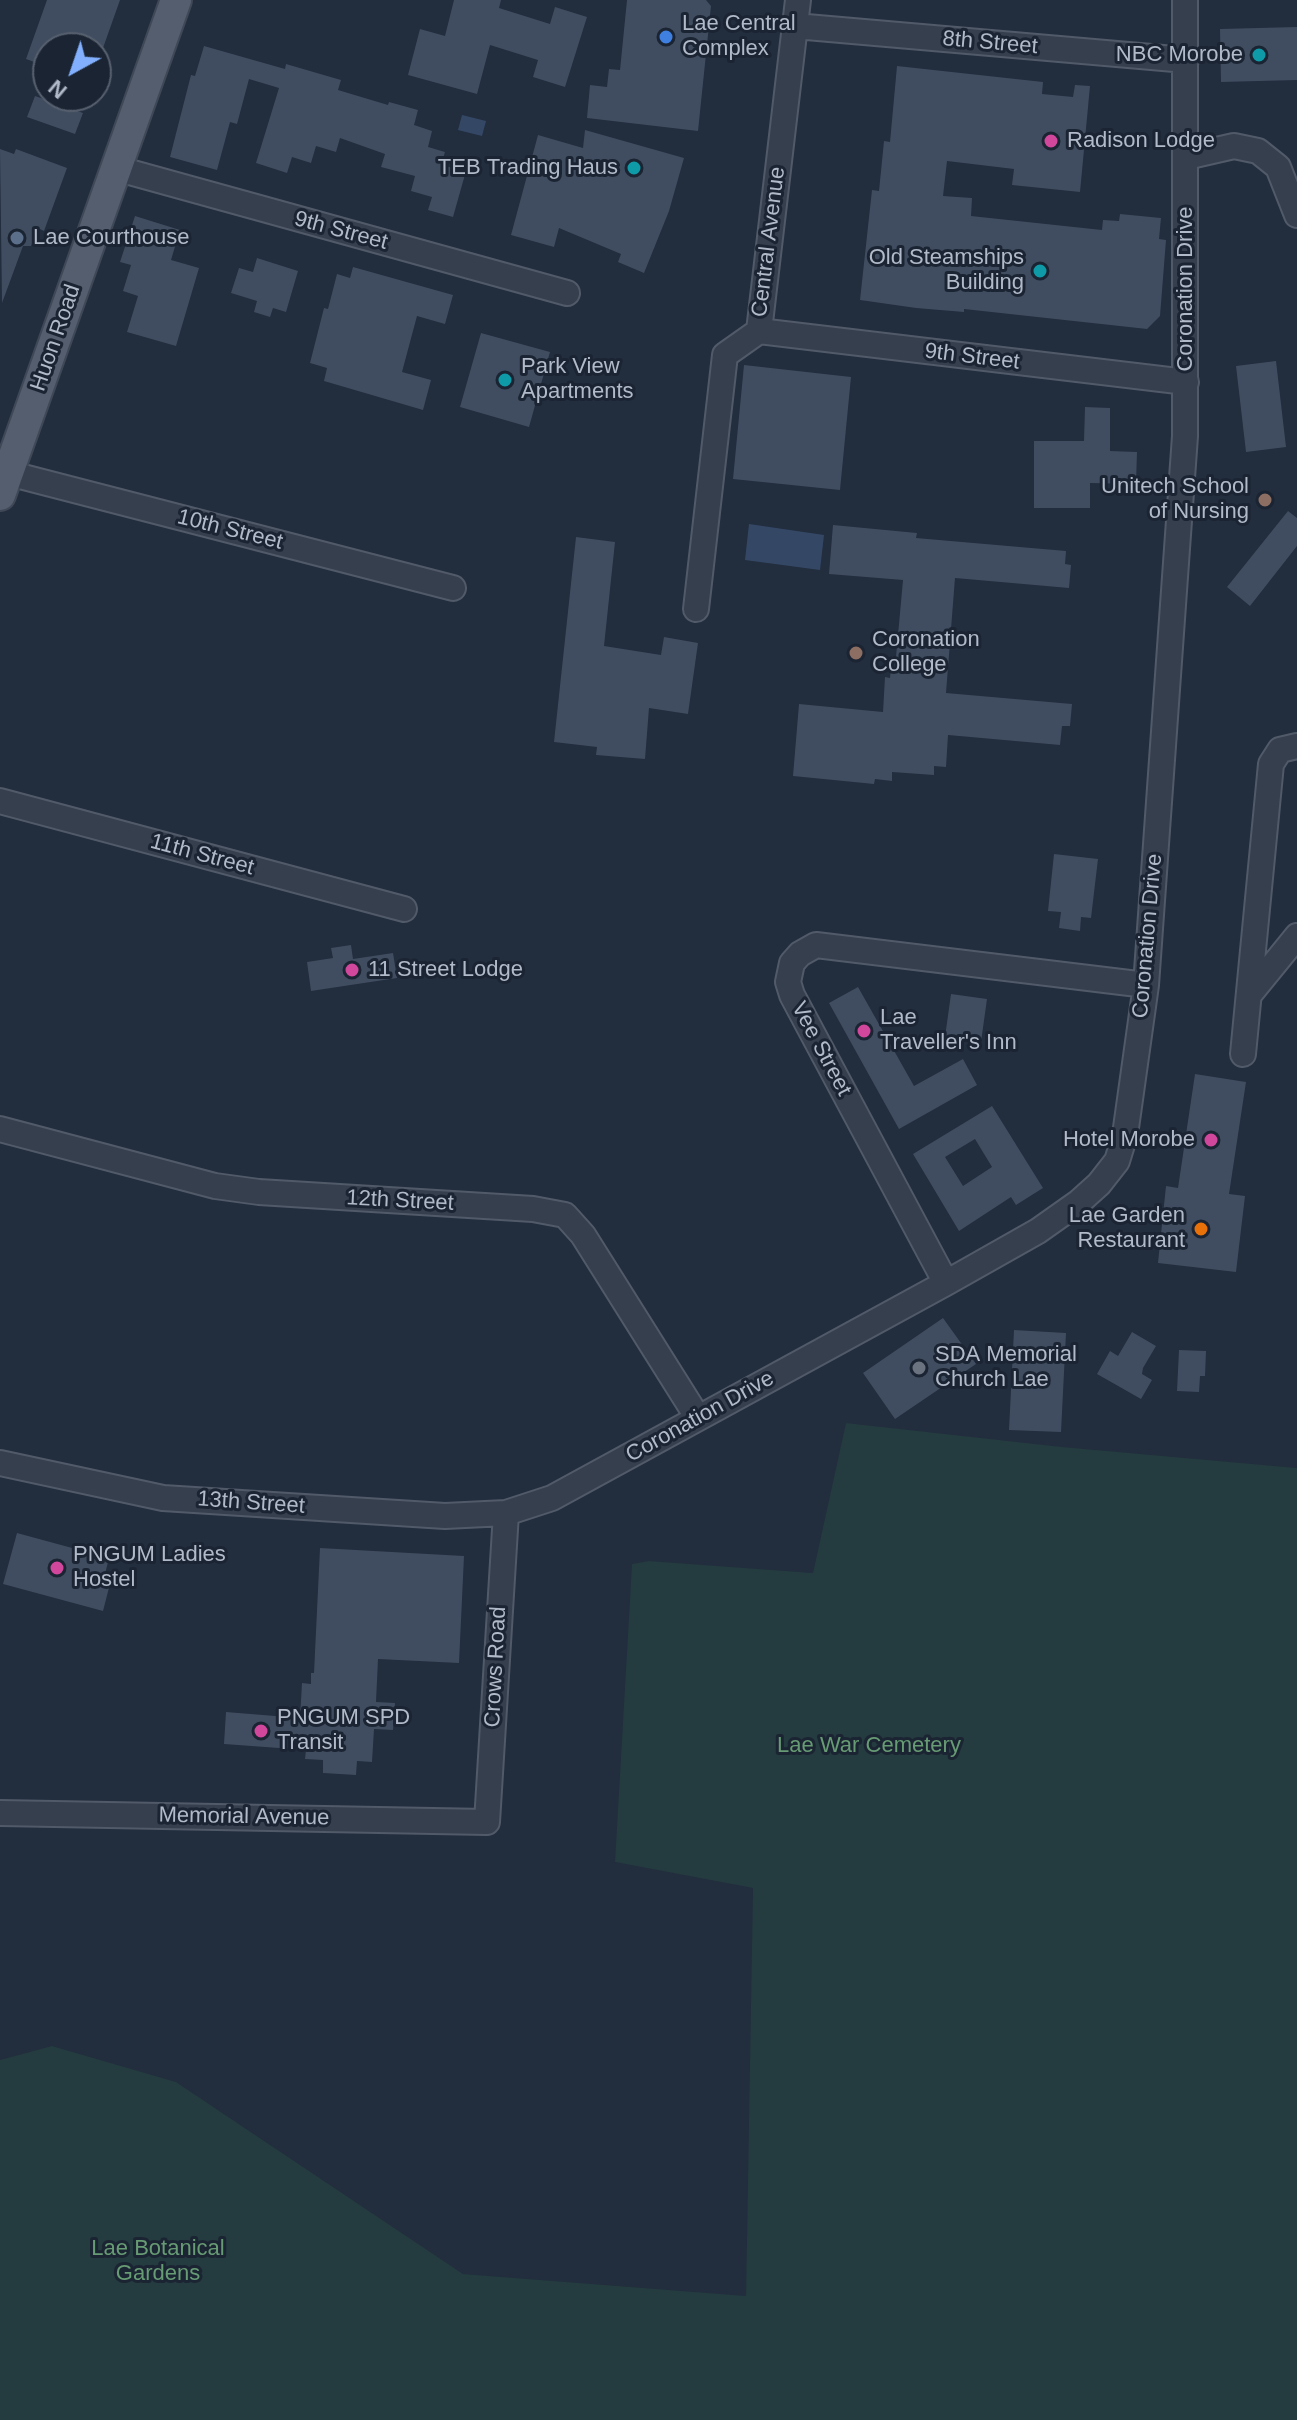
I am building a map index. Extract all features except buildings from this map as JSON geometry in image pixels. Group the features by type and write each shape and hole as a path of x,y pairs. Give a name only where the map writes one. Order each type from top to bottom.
{"main road":[{"name":"Huon Road","path":"4,484 176,0"}],"street":[{"name":"Central Avenue","path":"696,609 725,355 759,331 798,0"},
{"name":"Coronation Drive","path":"506,1513 552,1498 1038,1231 1079,1202 1099,1184 1117,1161 1125,1135 1146,985 1184,452 1185,0"},
{"name":"8th Street","path":"795,26 1186,60"},
{"path":"1186,157 1234,146 1258,151 1278,167 1297,215"},
{"name":"9th Street","path":"115,168 567,293"},
{"name":"9th Street","path":"759,331 1186,382"},
{"name":"10th Street","path":"4,484 453,588"},
{"path":"1243,1054 1271,764 1280,750 1297,746"},
{"name":"11th Street","path":"0,801 404,909"},
{"path":"1249,995 1297,936"},
{"name":"Vee Street","path":"946,1283 792,995 788,982 792,963 816,945 1146,985"},
{"name":"12th Street","path":"0,1129 215,1186 259,1192 533,1209 565,1215 583,1235 698,1418"},
{"name":"13th Street","path":"0,1463 163,1498 445,1516 506,1513"},
{"name":"Crows Road","path":"487,1822 506,1513"},
{"name":"Memorial Avenue","path":"0,1813 487,1822"}],"green space":[{"name":"Lae Botanical Gardens","path":"846,1423 1062,1447 1297,1468 1297,2420 0,2420 0,2060 52,2046 176,2082 463,2274 746,2296 753,1888 615,1862 632,1564 649,1561 813,1573"}],"water":[{"path":"462,115 486,121 482,136 458,130"},
{"path":"749,524 824,535 820,570 745,560"}],"place":[{"name":"Lae Central Complex","path":"666,37"},
{"name":"NBC Morobe","path":"1259,55"},
{"name":"Radison Lodge","path":"1051,141"},
{"name":"TEB Trading Haus","path":"634,168"},
{"name":"Lae Courthouse","path":"17,238"},
{"name":"Old Steamships Building","path":"1040,271"},
{"name":"Park View Apartments","path":"505,380"},
{"name":"Unitech School of Nursing","path":"1265,500"},
{"name":"Coronation College","path":"856,653"},
{"name":"11 Street Lodge","path":"352,970"},
{"name":"Lae Traveller's Inn","path":"864,1031"},
{"name":"Hotel Morobe","path":"1211,1140"},
{"name":"Lae Garden Restaurant","path":"1201,1229"},
{"name":"SDA Memorial Church Lae","path":"919,1368"},
{"name":"PNGUM Ladies Hostel","path":"57,1568"},
{"name":"PNGUM SPD Transit","path":"261,1731"}],"park label":[{"name":"Lae War Cemetery","path":"869,1746"}]}
